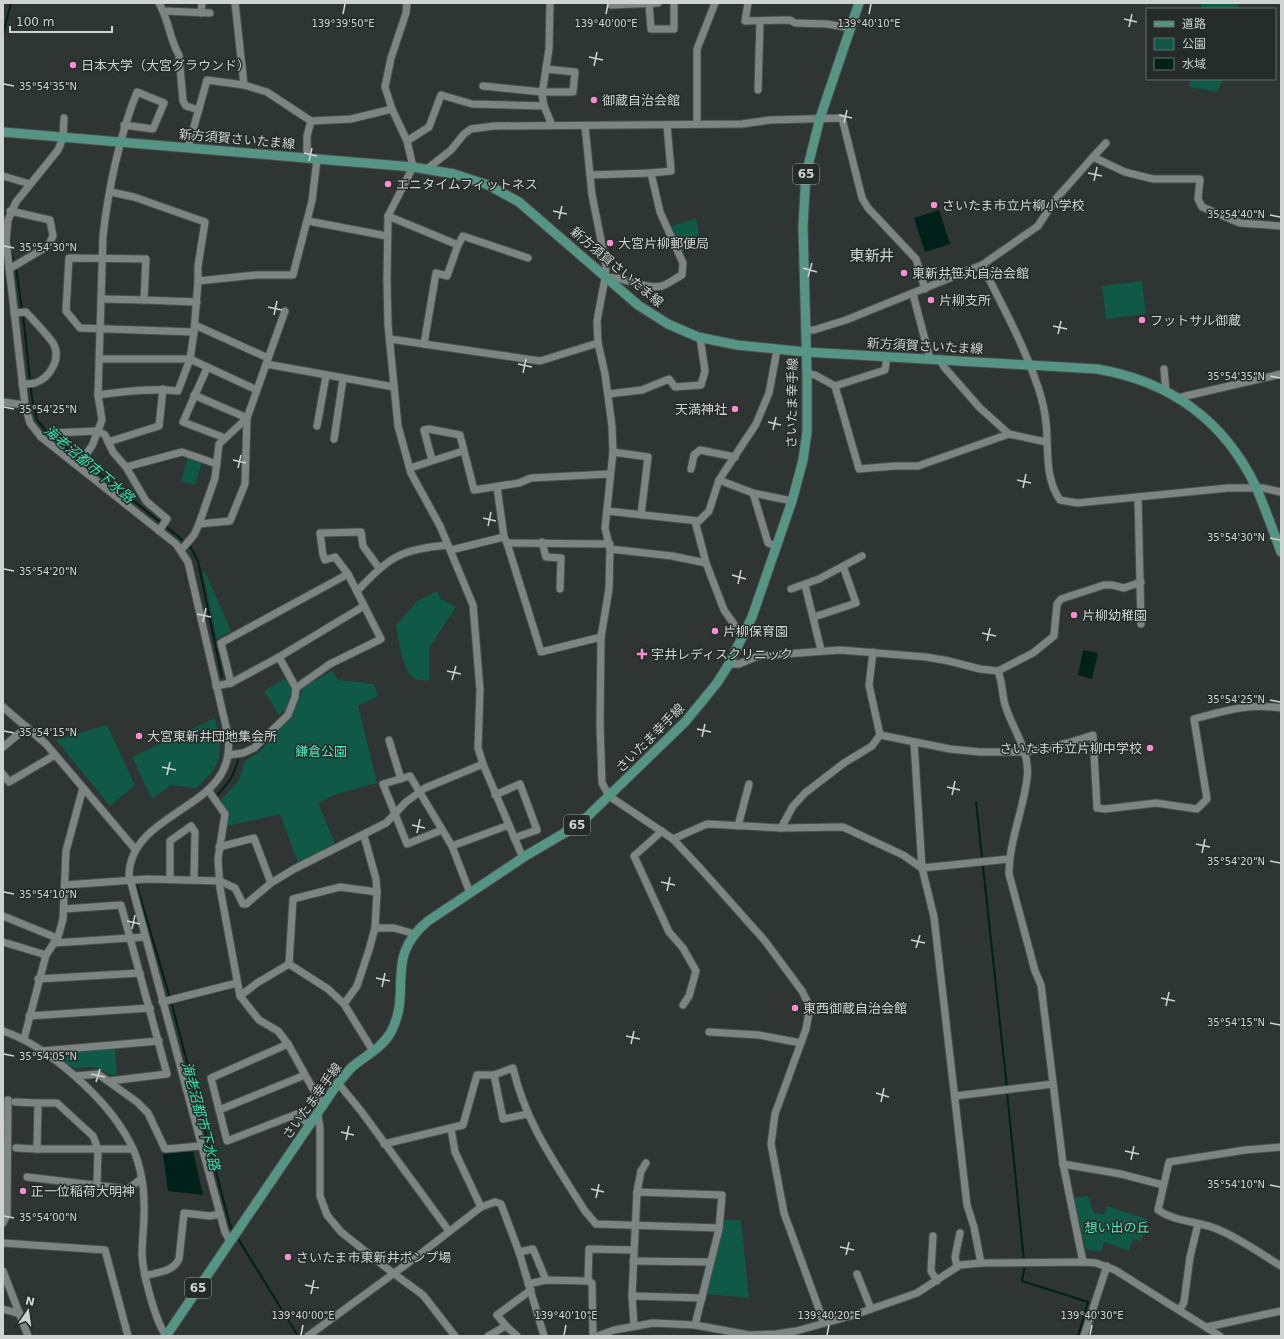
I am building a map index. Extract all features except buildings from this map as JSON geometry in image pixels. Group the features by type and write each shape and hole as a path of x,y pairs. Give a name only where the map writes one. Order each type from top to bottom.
{"main road":[{"name":"さいたま幸手線","path":"166,1336 234,1235 318,1115 338,1083 353,1067 373,1052 390,1034 394,1025 399,1004 404,953 415,934 428,921 523,858 578,825 699,707 729,664 743,637 792,501 805,448 807,374 804,197 810,155 820,118 859,3"},
{"name":"新方須賀さいたま線","path":"3,132 427,169 468,178 503,192 519,202 605,278 652,315 700,338 737,345 777,350 1078,367 1113,372 1142,380 1178,398 1203,416 1225,437 1243,464 1256,488 1281,552"}],"street":[{"path":"158,3 164,11 175,50 179,55 183,101 186,106 199,110"},
{"path":"200,13 202,3"},
{"path":"236,3 244,85"},
{"path":"408,3 391,58 384,87 392,109 407,141 413,168 388,216 387,280 390,338 398,426 410,468 450,547 473,605 480,690 478,748 495,795 523,858"},
{"path":"550,3 549,49 542,92 544,106 552,125"},
{"path":"611,3 611,5 658,3"},
{"path":"649,4 651,29 674,29 674,3"},
{"path":"697,124 697,49 715,3"},
{"path":"748,3 745,21 790,20 795,22 827,24 851,28"},
{"path":"164,11 210,13"},
{"path":"758,90 760,21"},
{"path":"484,86 542,92 573,92 575,72 546,69"},
{"path":"188,148 207,80 244,85 267,92 311,121 351,119 392,109"},
{"path":"78,465 92,446 102,420 98,395 104,229 124,125 137,92 164,103 152,129 124,125"},
{"path":"407,141 428,127 441,95 472,104 544,106"},
{"path":"64,118 63,138 58,150 10,211 6,229 9,269 27,415 35,430 159,531 185,545"},
{"path":"427,169 451,150 464,134 472,129 494,126 742,124 770,120 842,118 862,198 868,208 916,259 925,289"},
{"path":"307,158 307,136 311,121"},
{"path":"590,175 651,174 671,171 667,125"},
{"path":"585,126 592,195 606,265 597,320 598,343 608,394 612,426 613,452 605,528 610,546 609,589 601,637 602,783 609,796 673,839 752,925 802,991 810,1006 809,1021 775,1114 771,1144 784,1213 824,1323"},
{"path":"806,330 814,330 846,320 982,266 1038,226 1054,201 1106,143"},
{"path":"1093,157 1125,172 1153,178 1200,179 1198,199 1202,206 1240,223 1281,226"},
{"path":"198,280 256,275 293,275 308,221 317,159"},
{"path":"605,278 615,276 646,286 662,286 682,275 683,263 660,212 651,174"},
{"path":"3,176 30,184"},
{"path":"98,395 130,390 163,389 178,391 190,359 195,329 198,302 198,266 205,222 134,197 111,192"},
{"path":"9,269 48,246 53,236 50,220 10,211"},
{"path":"388,216 458,245"},
{"path":"308,221 387,236"},
{"path":"424,344 436,273 447,276 458,245 463,236 528,258"},
{"path":"144,300 146,259 103,257 69,258 66,311 80,328 195,329 267,361 326,376 394,387"},
{"path":"982,266 1029,364 1042,404 1046,424 1046,442 1052,485 1060,500 1077,503 1228,488 1256,488 1281,492"},
{"path":"914,294 930,359"},
{"path":"102,299 198,302"},
{"path":"199,524 230,521 245,484 247,418 285,310"},
{"path":"14,313 26,312 53,344 56,352 54,366 48,374 35,382 22,384"},
{"path":"390,338 540,361 598,343"},
{"path":"608,394 642,390 669,379 675,387 701,385 705,371 700,338"},
{"path":"607,511 699,521 709,511 719,480 756,424 769,393 777,350"},
{"path":"835,386 886,370 887,357"},
{"path":"100,359 190,359 257,390"},
{"path":"940,360 944,367 980,408 1009,434 1046,442"},
{"path":"207,368 183,422 225,438"},
{"path":"1164,369 1166,391"},
{"path":"807,374 815,375 835,386 859,469 918,466 1009,434"},
{"path":"1178,398 1281,374"},
{"path":"317,426 326,376"},
{"path":"334,439 343,379"},
{"path":"108,442 159,426 163,389"},
{"path":"194,395 247,418"},
{"path":"3,402 25,405"},
{"path":"234,1235 225,1232 201,1146 164,1001 144,937 129,880 130,864 135,849 150,834 218,781 224,772 229,755 230,743 185,545 199,524 215,478 219,444 247,418"},
{"path":"432,460 424,430 429,429 460,435 474,490 497,487 530,478 610,474"},
{"path":"51,433 98,432 104,435 114,452 126,467 141,495 167,519 159,531"},
{"path":"691,469 694,455 700,450 735,457"},
{"path":"410,468 463,451"},
{"path":"126,467 182,452 217,464"},
{"path":"613,452 648,457 641,515"},
{"path":"719,480 752,493 792,501"},
{"path":"497,487 506,540 541,652 601,637"},
{"path":"752,493 768,543 776,546"},
{"path":"1138,498 1141,624"},
{"path":"695,521 706,563 724,610 743,637"},
{"path":"296,688 330,664 381,639 348,574 338,558 335,556 325,560 320,534 361,532 363,546 379,568"},
{"path":"357,591 379,568 397,555 407,551 420,548 450,547 506,540 610,546 706,563"},
{"path":"542,542 546,557 561,558 560,589"},
{"path":"791,589 805,585 862,556"},
{"path":"814,617 856,603 844,566"},
{"path":"231,683 221,643 348,574"},
{"path":"729,664 740,664 758,656 821,650 873,652 949,661 980,669 998,671 1033,653 1054,636 1057,604 1061,599 1104,585 1124,588 1141,582"},
{"path":"805,585 821,650"},
{"path":"216,686 231,683 279,657 364,606"},
{"path":"780,828 793,806 805,793 844,763 872,746 880,735 869,685 873,652"},
{"path":"229,755 243,753 254,748 288,714 295,697 296,688 279,657"},
{"path":"998,671 1004,701 1025,752 1028,777 1009,859 1009,874 1041,985 1063,1164 1083,1262"},
{"path":"880,735 950,749 980,752 1025,752 1068,744 1093,735 1096,808 1105,809 1156,803 1197,809 1207,799 1194,719 1229,709 1246,706 1281,708"},
{"path":"3,707 27,727 55,755 135,849"},
{"path":"3,747 27,727"},
{"path":"389,740 401,779"},
{"path":"914,742 922,868 934,917 967,1204 974,1226 981,1263"},
{"path":"3,774 8,782 55,755"},
{"path":"65,885 129,880 194,879 220,881 235,888 243,904 246,904 271,883 294,869 364,836 386,823 395,816 406,802 420,791 483,764"},
{"path":"442,830 407,844 383,784 410,776 452,846 470,893"},
{"path":"495,795 520,784 537,830 514,838"},
{"path":"738,826 749,784"},
{"path":"24,1039 38,980 46,955 56,941 63,920 66,851 83,788"},
{"path":"208,790 224,814 219,847 220,881 240,996 259,1020 278,1031 288,1044 323,1107"},
{"path":"673,839 707,824 780,828 843,827 902,855 922,868 1009,859"},
{"path":"452,846 509,825"},
{"path":"170,879 170,841 191,826 195,832 194,879"},
{"path":"662,831 634,856 669,932 683,948 696,971 689,996 683,1005"},
{"path":"344,1004 361,978 363,966 375,928 376,879 364,836"},
{"path":"219,847 254,838 271,883"},
{"path":"289,964 293,899 340,888 376,892"},
{"path":"64,909 122,905 167,1074 109,1081"},
{"path":"3,916 56,941 144,937"},
{"path":"375,928 394,928 415,934"},
{"path":"3,942 46,955"},
{"path":"240,996 257,983 289,964"},
{"path":"289,964 328,989 344,1004 373,1052"},
{"path":"38,980 140,973"},
{"path":"164,1001 237,983"},
{"path":"29,1016 150,1008"},
{"path":"3,1031 24,1039 76,1076 107,1109 130,1141 141,1179 144,1202 142,1256 145,1276 158,1322 166,1336"},
{"path":"709,1032 759,1035 801,1043"},
{"path":"42,1051 158,1041"},
{"path":"288,1044 211,1078 227,1141 297,1114 310,1125"},
{"path":"384,1144 463,1125 477,1075 494,1075 513,1068 518,1092 544,1147 587,1215 596,1224 719,1228"},
{"path":"76,1076 98,1074 137,1102 148,1113 165,1149 201,1146"},
{"path":"219,1110 304,1075"},
{"path":"494,1075 504,1119 528,1114"},
{"path":"338,1083 449,1231"},
{"path":"955,1096 1053,1084"},
{"path":"3,1223 7,1215 5,1208 5,1122 11,1101 57,1103 93,1136 98,1149 97,1186"},
{"path":"37,1148 38,1103"},
{"path":"318,1115 320,1128 320,1196 327,1215 341,1232 423,1295 454,1336"},
{"path":"451,1129 455,1152 481,1207"},
{"path":"1281,1147 1245,1150 1169,1162 1158,1210 1163,1214 1215,1228 1235,1237 1281,1266"},
{"path":"16,1148 132,1149"},
{"path":"634,1325 632,1296 634,1226 637,1192 641,1171 646,1163"},
{"path":"1063,1164 1122,1174 1163,1185"},
{"path":"27,1177 128,1189 141,1179"},
{"path":"637,1192 722,1195 719,1228 695,1325"},
{"path":"308,1336 415,1258 481,1207 495,1202 501,1204 519,1252 544,1336"},
{"path":"145,1276 170,1269 177,1264 179,1259 184,1213 210,1216 220,1214"},
{"path":"1180,1310 1184,1302 1190,1257 1198,1224"},
{"path":"957,1267 955,1257 960,1233"},
{"path":"933,1236 931,1271 937,1281"},
{"path":"3,1243 105,1250 128,1336"},
{"path":"519,1252 534,1249 546,1280"},
{"path":"588,1281 589,1249 633,1250"},
{"path":"633,1261 710,1262"},
{"path":"598,1336 634,1325 653,1323 695,1325 742,1334 766,1335 796,1331 871,1309 923,1291 957,1267 981,1263 1083,1262 1107,1266 1220,1336"},
{"path":"1084,1336 1107,1266"},
{"path":"3,1271 28,1336"},
{"path":"857,1274 871,1309"},
{"path":"517,1336 497,1316 529,1287 546,1280 588,1281 592,1283 593,1336"},
{"path":"632,1296 702,1298"},
{"path":"3,1309 20,1314"},
{"path":"1207,1327 1281,1311"},
{"path":"488,1336 506,1326"}],"green space":[{"path":"1202,3 1239,3 1238,8 1201,8"},
{"path":"1190,80 1223,80 1217,92 1189,87"},
{"path":"696,218 701,245 679,252 669,227"},
{"path":"1142,281 1146,314 1106,319 1102,286"},
{"path":"188,457 202,462 195,485 181,481"},
{"path":"205,571 231,631 217,639 203,572"},
{"path":"437,591 441,599 456,607 429,648 429,681 417,680 410,675 404,662 396,625 417,601"},
{"name":"鎌倉公園","path":"332,671 338,680 374,684 378,696 358,706 377,783 337,794 318,803 336,846 298,863 280,814 227,826 227,812 221,800 239,780 245,761 261,750 294,713 303,687"},
{"path":"286,678 293,688 286,709 279,715 264,691"},
{"path":"215,718 220,749 219,757 212,772 196,788 171,785 152,799 132,757"},
{"path":"107,725 135,785 110,806 56,740"},
{"path":"115,1047 117,1076 110,1075 93,1067 75,1068 66,1064 65,1050"},
{"name":"想い出の丘","path":"1088,1196 1093,1212 1104,1215 1107,1206 1147,1219 1141,1241 1133,1239 1129,1251 1104,1242 1101,1252 1086,1249 1074,1198"},
{"path":"723,1220 741,1220 749,1298 706,1294"}],"water":[{"path":"939,210 950,244 925,252 914,218"},
{"path":"1083,650 1098,653 1092,679 1078,675"},
{"path":"193,1151 203,1195 168,1191 163,1154"}],"waterway":[{"name":"海老沼都市下水路","path":"3,34 11,3"},
{"name":"海老沼都市下水路","path":"10,248 14,263"},
{"name":"海老沼都市下水路","path":"16,267 22,311"},
{"name":"海老沼都市下水路","path":"23,315 32,398 37,420 48,433"},
{"name":"海老沼都市下水路","path":"52,436 191,548 198,561 222,677"},
{"name":"海老沼都市下水路","path":"216,796 230,780 235,771 238,760"},
{"path":"976,802 1007,1088"},
{"name":"海老沼都市下水路","path":"136,883 172,1005 230,1225 234,1232"},
{"path":"1007,1092 1024,1261"},
{"name":"海老沼都市下水路","path":"237,1237 298,1336"},
{"path":"1025,1265 1022,1281 1088,1302 1078,1336"}],"place":[{"name":"日本大学（大宮グラウンド）","path":"73,65"},
{"name":"御蔵自治会館","path":"594,100"},
{"name":"エニタイムフィットネス","path":"388,184"},
{"name":"さいたま市立片柳小学校","path":"934,205"},
{"name":"大宮片柳郵便局","path":"610,243"},
{"name":"東新井笹丸自治会館","path":"904,273"},
{"name":"片柳支所","path":"931,300"},
{"name":"フットサル御蔵","path":"1142,320"},
{"name":"天満神社","path":"735,409"},
{"name":"片柳幼稚園","path":"1074,615"},
{"name":"片柳保育園","path":"715,631"},
{"name":"宇井レディスクリニック","path":"642,654"},
{"name":"大宮東新井団地集会所","path":"139,736"},
{"name":"さいたま市立片柳中学校","path":"1150,748"},
{"name":"東西御蔵自治会館","path":"795,1008"},
{"name":"正一位稲荷大明神","path":"23,1191"},
{"name":"さいたま市東新井ポンプ場","path":"288,1257"}],"district":[{"name":"東新井","path":"872,256"}]}
